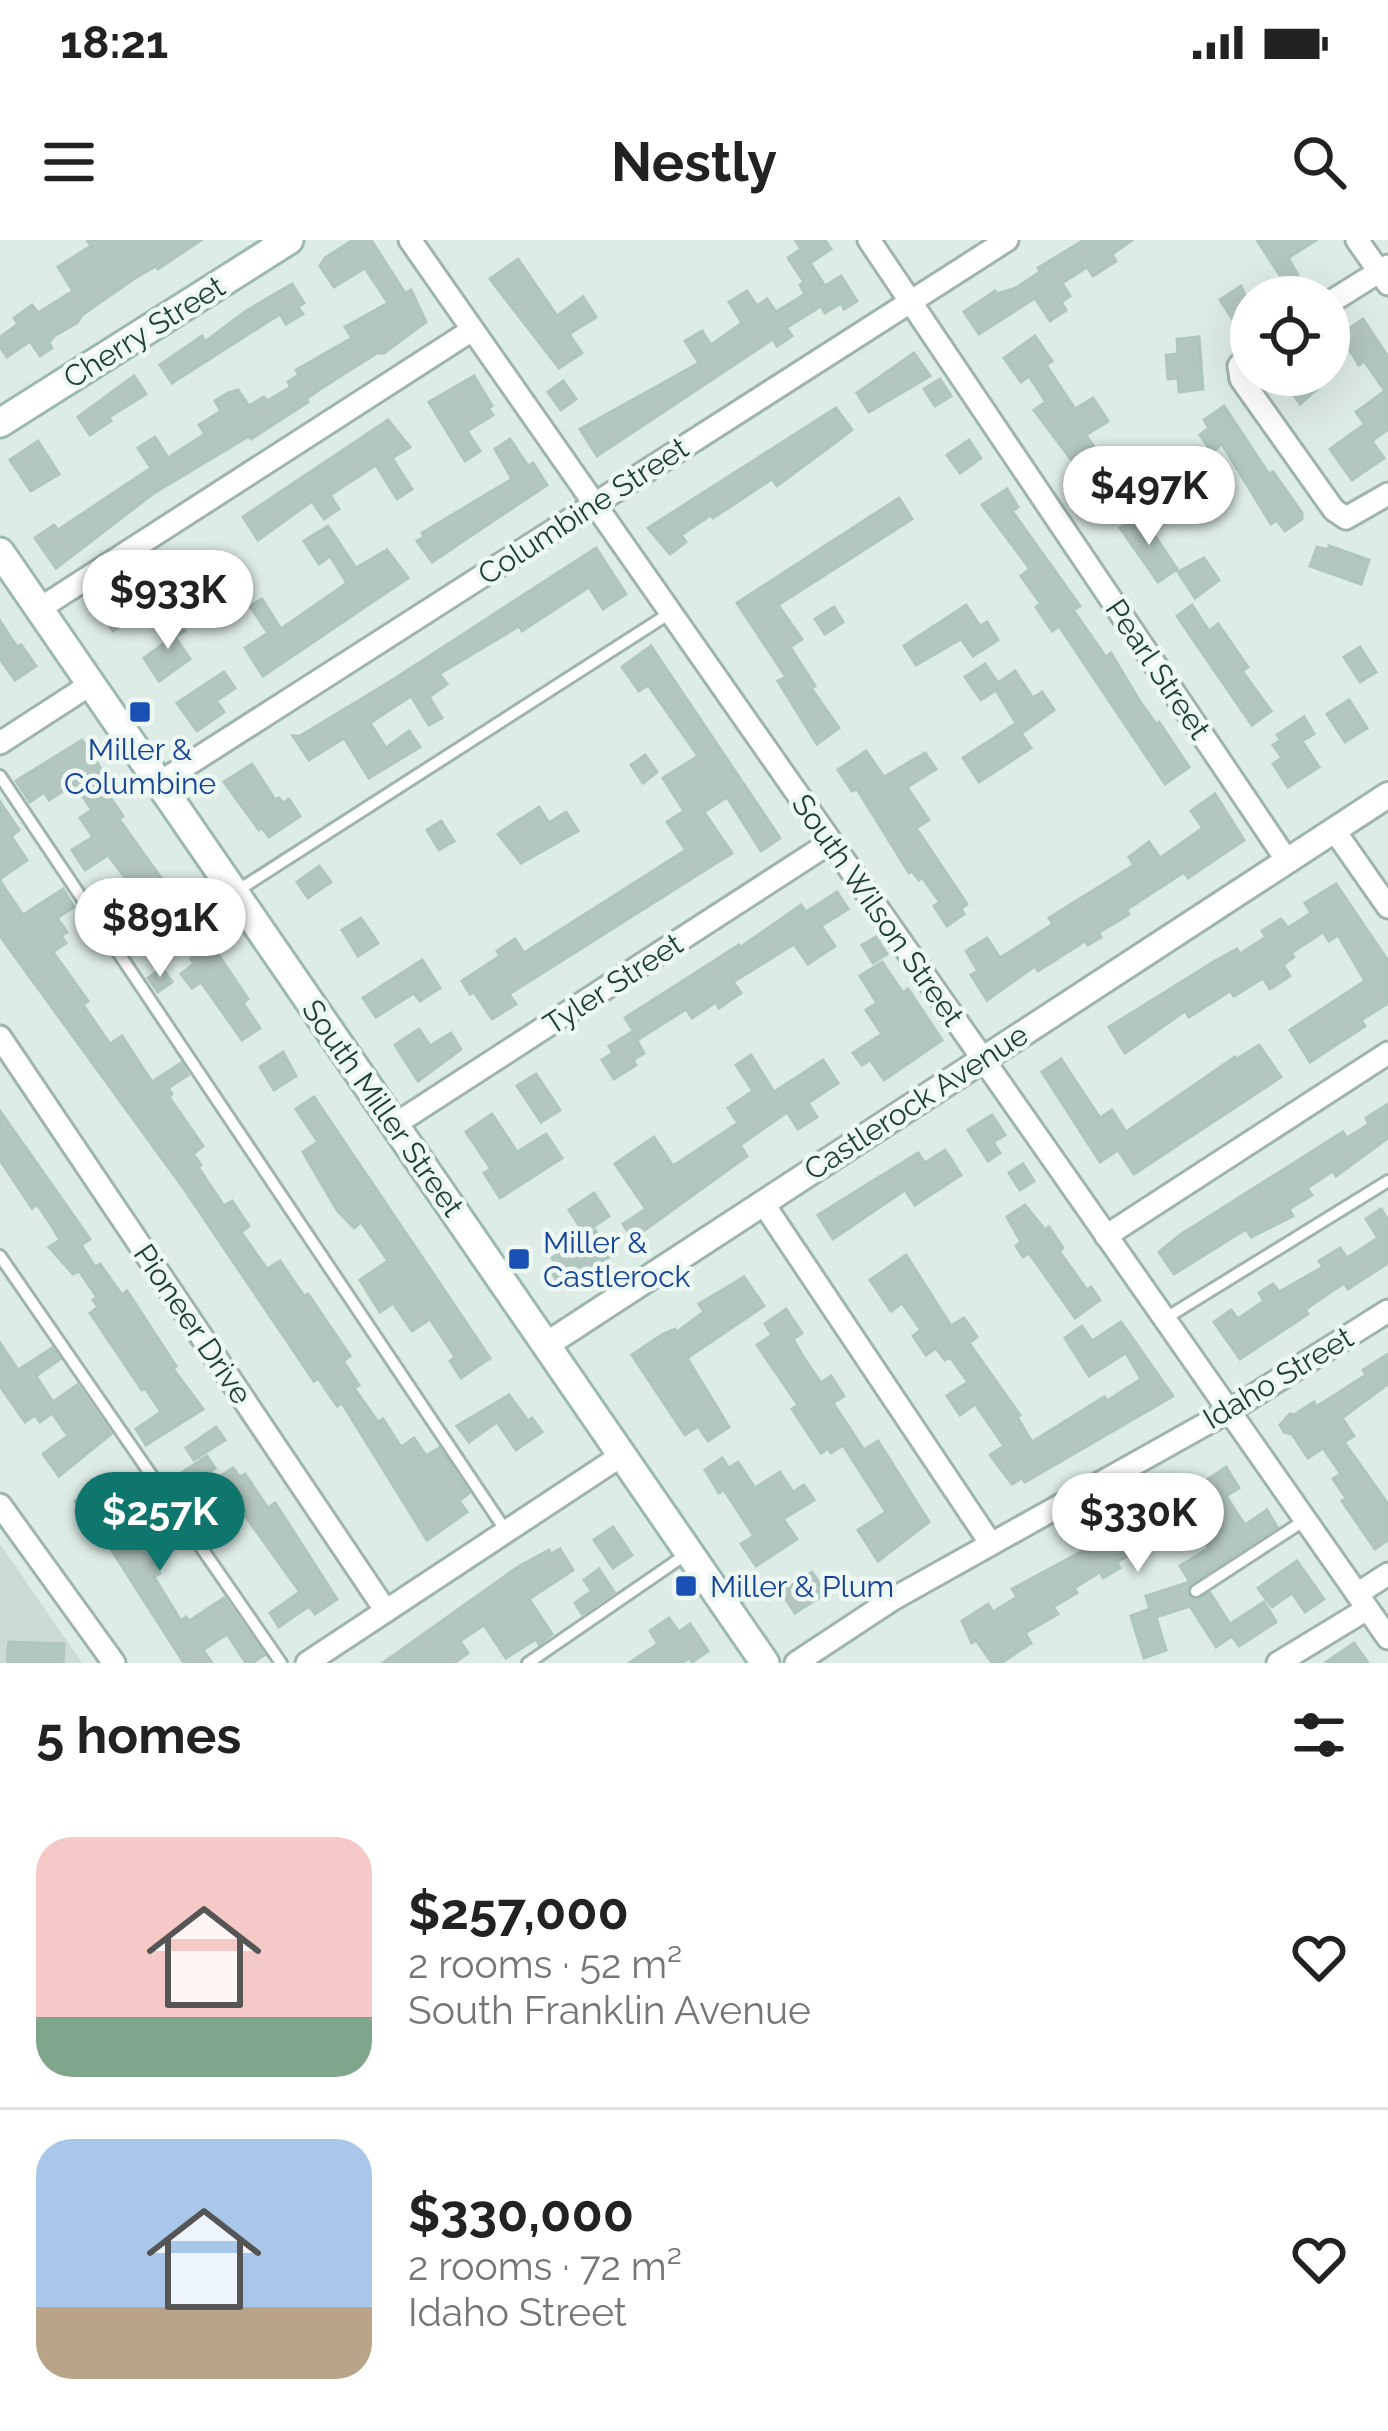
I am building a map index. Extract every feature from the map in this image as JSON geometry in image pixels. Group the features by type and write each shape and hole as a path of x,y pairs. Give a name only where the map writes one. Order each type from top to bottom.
{"main road":[{"name":"Cherry Street","path":"0,424 289,240"},
{"name":"South Miller Street","path":"3,564 39,609 765,1663"}],"street":[{"name":"South Wilson Street","path":"410,240 1388,1638"},
{"name":"Pearl Street","path":"869,240 1286,859"},
{"name":"Columbine Street","path":"159,783 1007,240"},
{"path":"1350,292 1385,274 1357,240"},
{"path":"39,609 472,330"},
{"path":"1252,396 1334,510 1346,518 1388,494"},
{"path":"0,743 91,684"},
{"path":"1388,795 1334,830 1388,907"},
{"name":"Castlerock Avenue","path":"546,1345 1334,830"},
{"name":"Tyler Street","path":"394,1125 831,842"},
{"name":"Pioneer Drive","path":"0,1037 386,1611"},
{"path":"1106,1236 1388,1053"},
{"path":"763,1203 991,1544"},
{"name":"Idaho Street","path":"796,1663 893,1599 1228,1411 1388,1311"},
{"path":"307,1663 622,1455"},
{"path":"0,1505 114,1663"},
{"path":"1278,1663 1362,1601 1388,1574"}],"lane":[{"path":"235,893 670,613"},
{"path":"0,776 507,1531"},
{"path":"1165,1319 1388,1181"},
{"path":"0,1256 281,1663"},
{"path":"1196,1591 1305,1520"},
{"path":"528,1663 689,1552"}],"shaded area":[{"path":"0,1544 82,1663 0,1663"}],"building":[{"path":"87,240 201,240 82,315 54,336 49,343 52,348 40,356 30,341 7,357 0,337 18,324 14,318 32,305 38,313 73,291 58,267 91,246"},
{"path":"353,240 371,240 405,293 411,290 426,322 251,439 154,493 56,568 35,538 54,525 58,530 151,468 138,448 155,437 168,458 205,434 199,425 221,411 215,401 228,393 238,390 249,406 264,397 267,401 291,387 288,382 299,375 296,370 352,338 345,327 388,303 365,268 334,287 320,266"},
{"path":"795,240 825,240 831,249 810,263 825,286 841,276 857,301 844,309 841,303 825,313 821,306 786,328 792,336 777,346 773,339 597,456 580,429 699,363 685,341 702,331 711,345 742,323 729,302 747,291 757,306 767,299 776,312 805,294 800,285 804,282 788,258 801,249"},
{"path":"1084,240 1132,240 1112,254 1116,261 1093,276 1087,267 1062,283 1070,296 1061,302 1066,310 1050,321 1035,298 979,334 964,312 995,291 1016,288 1040,272 1038,268"},
{"path":"1257,240 1316,240 1288,258 1298,275 1280,276"},
{"path":"518,259 557,316 583,297 596,317 569,334 582,353 559,368 490,279"},
{"path":"292,284 304,303 298,307 303,314 286,324 280,314 172,383 160,365 202,336 205,342"},
{"path":"1230,293 1230,315 1220,300"},
{"path":"1363,319 1388,357 1388,429 1372,441 1384,458 1352,480 1330,449 1365,424 1356,412 1385,391 1364,361 1359,365 1350,351 1350,328"},
{"path":"1035,336 1052,361 1046,365 1075,409 1093,398 1108,421 1086,435 1099,455 1079,470 1034,410 1046,402 1029,376 1021,382 1004,358"},
{"path":"1199,337 1203,389 1179,392 1178,378 1168,379 1166,355 1178,354 1177,339"},
{"path":"914,353 930,376 869,412 857,393"},
{"path":"134,376 146,394 90,435 78,417"},
{"path":"474,376 493,415 467,431 480,451 465,461 429,402"},
{"path":"940,379 951,396 935,406 924,389"},
{"path":"563,381 576,399 561,410 548,392"},
{"path":"1224,406 1269,474 1273,472 1302,513 1302,519 1285,531 1277,520 1271,524 1222,444 1212,452 1200,435 1209,428 1204,420"},
{"path":"836,408 852,430 777,486 772,479 713,518 711,515 681,535 686,542 670,554 648,528"},
{"path":"388,420 410,447 392,458 412,489 397,499 376,465 330,495 339,509 324,519 312,501 258,540 243,517"},
{"path":"510,439 547,485 432,562 417,541 424,537 422,533 512,479 495,449"},
{"path":"969,440 981,458 960,473 947,455"},
{"path":"38,441 59,474 31,491 10,460"},
{"path":"1129,454 1142,474 1114,494 1100,475"},
{"path":"1168,457 1178,471 1146,493 1136,479"},
{"path":"1007,489 1018,507 1012,511 1080,606 1073,610 1106,657 1111,653 1189,767 1165,784 1059,626 1052,631 1036,607 1041,604 1021,576 1030,569 982,505"},
{"path":"899,498 912,519 778,605 802,639 790,647 839,728 817,744 778,681 786,677 737,603"},
{"path":"1141,515 1177,569 1158,582 1120,528"},
{"path":"328,526 356,568 387,550 408,578 263,676 245,648 268,633 250,606 262,599 281,629 347,583 330,556 319,564 304,541"},
{"path":"1329,546 1369,560 1361,584 1310,566 1317,547 1328,550"},
{"path":"596,548 626,594 603,609 589,587 522,631 519,626 439,674 447,684 429,697 442,718 429,725 411,696 370,723 386,748 409,731 420,747 369,778 344,738 309,760 293,736 391,681"},
{"path":"188,554 205,580 181,595 165,569"},
{"path":"1204,558 1219,580 1195,598 1178,572"},
{"path":"232,584 241,599 226,608 217,593"},
{"path":"129,596 141,613 113,631 102,614"},
{"path":"966,605 980,626 987,622 998,640 973,656 961,639 916,665 904,646"},
{"path":"1192,605 1209,631 1218,624 1248,667 1242,671 1271,711 1252,725 1177,616"},
{"path":"834,607 843,622 825,634 815,619"},
{"path":"177,618 185,631 175,637 190,659 159,681 144,658 167,641 159,628"},
{"path":"0,621 36,666 15,680 0,659"},
{"path":"651,646 780,838 761,851 727,797 704,812 732,853 509,994 516,1004 492,1019 462,981 500,956 497,951 515,939 524,953 686,850 667,822 684,811 663,778 698,756 648,685 639,691 622,667"},
{"path":"1360,647 1376,672 1360,682 1344,657"},
{"path":"985,664 998,683 1015,671 1033,698 1042,692 1054,710 1022,733 996,690 981,700 965,677"},
{"path":"224,672 235,688 216,701 224,712 197,731 177,703"},
{"path":"1349,700 1367,728 1345,742 1327,714"},
{"path":"1304,717 1314,734 1302,741 1319,767 1288,787 1273,764 1282,758 1273,745 1281,740 1277,735"},
{"path":"1015,724 1031,748 979,782 963,758"},
{"path":"82,740 105,775 98,780 123,816 119,819 169,889 145,904 108,855 85,870 72,850 93,837 80,818 92,810 74,784 49,800 44,792 30,802 16,781"},
{"path":"866,751 884,777 925,753 936,769 907,787 929,820 916,828 967,904 961,909 964,914 947,926 934,906 940,902 922,877 919,880 909,873 857,789 852,791 838,770"},
{"path":"645,755 657,772 643,783 631,765"},
{"path":"252,764 275,800 289,799 300,816 269,837 224,782"},
{"path":"1215,794 1244,840 1188,878 1184,872 1126,910 1129,914 1098,933 1101,937 1088,945 1085,941 1038,971 1035,966 987,1000 971,975 978,971 966,951 987,938 1000,958 1053,924 1049,918 1134,865 1129,857 1149,842 1160,858 1203,828 1191,811"},
{"path":"0,802 19,830 11,836 27,860 0,879"},
{"path":"539,807 549,823 566,812 578,831 521,863 498,834"},
{"path":"441,821 454,841 439,850 427,830"},
{"path":"319,866 331,882 308,898 297,882"},
{"path":"0,881 23,915 63,889 74,907 57,918 67,932 61,936 66,943 53,952 88,1001 83,1005 110,1044 122,1036 152,1082 181,1063 188,1075 168,1088 169,1097 203,1146 193,1154 198,1167 224,1206 232,1201 249,1226 241,1232 267,1269 280,1261 304,1296 308,1294 350,1356 343,1361 359,1385 354,1388 378,1422 383,1419 401,1447 414,1438 426,1456 439,1448 469,1493 459,1501 467,1512 427,1540 342,1403 337,1406 318,1378 314,1381 182,1186 0,936"},
{"path":"1336,884 1388,961 1388,1003 1361,1020 1365,1026 1310,1062 1290,1030 1365,981 1338,935 1329,941 1323,932 1291,953 1294,957 1283,965 1290,976 1270,989 1263,978 1234,996 1230,991 1189,1017 1185,1011 1125,1053 1109,1027 1215,961 1237,949 1240,954 1266,937 1262,931 1281,919 1288,928 1311,913 1305,903"},
{"path":"837,892 848,909 821,926 835,946 808,964 794,944 733,982 741,993 719,1008 716,1002 692,1018 686,1009 639,1039 625,1018 801,905 806,912"},
{"path":"361,918 378,943 358,956 342,930"},
{"path":"876,937 887,954 873,963 862,945"},
{"path":"211,944 248,999 243,1003 260,1028 242,1040 201,982 192,988 181,974"},
{"path":"422,960 440,988 420,1001 414,993 376,1017 363,998"},
{"path":"882,962 903,993 908,989 942,1040 884,1080 870,1060 862,1065 853,1053 882,1034 866,1010 877,1003 860,976"},
{"path":"162,968 172,982 158,992 148,978"},
{"path":"419,1029 430,1046 451,1033 461,1049 418,1081 395,1045"},
{"path":"632,1032 644,1053 633,1060 636,1065 614,1079 602,1060 613,1053 609,1046"},
{"path":"1259,1045 1281,1077 1134,1174 1118,1150 1100,1162 1042,1072 1061,1059 1100,1118 1112,1110 1126,1132"},
{"path":"283,1052 296,1076 274,1090 260,1067"},
{"path":"751,1055 774,1092 823,1060 838,1083 808,1103 817,1117 798,1129 787,1112 740,1145 747,1156 632,1239 623,1224 646,1209 615,1164 654,1137 673,1166 738,1123 728,1108 753,1091 736,1065"},
{"path":"536,1074 560,1110 541,1122 517,1086"},
{"path":"314,1097 490,1358 461,1378 450,1361 455,1357 430,1319 412,1331 393,1303 380,1312 360,1280 388,1261 361,1222 354,1228 337,1210 303,1152 318,1142 296,1109"},
{"path":"1388,1104 1388,1138 1336,1176 1333,1171 1307,1188 1312,1195 1289,1209 1293,1216 1251,1237 1246,1229 1174,1274 1159,1252 1180,1235 1343,1132 1347,1138"},
{"path":"0,1111 90,1239 81,1245 95,1267 100,1264 122,1295 127,1291 203,1409 146,1445 136,1429 161,1412 90,1313 98,1307 93,1300 97,1297 79,1271 73,1274 49,1247 60,1240 53,1228 37,1204 32,1208 0,1160"},
{"path":"492,1114 517,1152 546,1134 562,1158 500,1198 484,1173 491,1169 466,1132"},
{"path":"992,1115 1005,1135 993,1142 1000,1153 988,1161 968,1130"},
{"path":"945,1150 961,1175 915,1205 905,1190 833,1239 818,1215 918,1153 925,1163"},
{"path":"1023,1164 1034,1181 1020,1190 1009,1173"},
{"path":"594,1193 609,1216 584,1233 569,1210"},
{"path":"1025,1205 1045,1230 1049,1227 1063,1248 1059,1251 1100,1300 1075,1318 1029,1253 1023,1257 1016,1246 1021,1242 1007,1217"},
{"path":"1381,1209 1388,1220 1388,1263 1348,1289 1344,1283 1305,1310 1308,1314 1240,1359 1214,1322 1231,1310 1238,1319 1264,1301 1259,1293 1273,1284 1279,1292 1323,1267 1319,1261 1340,1248 1347,1258 1378,1238 1366,1219"},
{"path":"595,1230 609,1257 568,1287 563,1279 558,1282 551,1271 557,1267 552,1258"},
{"path":"906,1255 951,1326 964,1318 977,1337 969,1343 1020,1415 1032,1442 1141,1379 1126,1353 1089,1376 1065,1338 1082,1326 1092,1341 1121,1322 1173,1396 1025,1482 1022,1478 1012,1484 990,1455 1004,1446 975,1404 960,1415 947,1396 968,1382 950,1357 945,1360 936,1348 926,1355 913,1336 921,1330 902,1303 891,1311 870,1280"},
{"path":"744,1277 764,1306 687,1358 729,1427 708,1441 698,1426 685,1435 632,1355 663,1334 677,1332 704,1312 699,1304"},
{"path":"786,1309 802,1333 793,1339 802,1355 821,1383 831,1376 844,1396 833,1403 864,1450 878,1441 929,1522 878,1561 858,1530 886,1512 843,1445 821,1453 792,1409 798,1405 757,1345 772,1335 765,1324"},
{"path":"0,1343 18,1370 52,1348 60,1359 36,1376 53,1402 77,1385 111,1434 59,1476 43,1454 68,1436 52,1413 40,1422 35,1415 25,1422 0,1386"},
{"path":"1388,1354 1388,1384 1342,1418 1354,1436 1344,1442 1388,1504 1388,1540 1375,1549 1342,1501 1346,1498 1333,1479 1341,1474 1323,1448 1308,1458 1280,1425 1290,1414 1314,1402 1316,1407 1366,1375 1363,1370"},
{"path":"509,1395 542,1432 516,1450 497,1422 469,1442 457,1426"},
{"path":"216,1427 225,1440 194,1460 186,1448"},
{"path":"207,1456 215,1468 176,1494 168,1482"},
{"path":"722,1458 729,1468 738,1462 755,1488 780,1472 793,1492 804,1485 814,1500 783,1519 797,1539 756,1566 741,1544 754,1536 705,1470"},
{"path":"1226,1467 1239,1488 1226,1496 1245,1525 1267,1510 1277,1527 1191,1583 1186,1593 1195,1601 1210,1593 1230,1624 1264,1602 1276,1622 1239,1646 1232,1636 1216,1647 1190,1606 1156,1617 1166,1650 1144,1658 1131,1616 1150,1609 1146,1596 1190,1582 1180,1566 1209,1548 1194,1525 1171,1538 1168,1533 1117,1562 1120,1568 1103,1578 1100,1572 1074,1588 1077,1593 1053,1607 1058,1614 1025,1633 1031,1643 1001,1663 992,1663 976,1640 972,1643 962,1621 988,1604 993,1612 1017,1597 1012,1589 1127,1527 1125,1523 1144,1511 1171,1499 1173,1503"},
{"path":"233,1468 240,1477 245,1474 268,1508 275,1503 337,1599 315,1614 309,1606 279,1627 270,1613 300,1592 218,1478"},
{"path":"143,1480 168,1517 136,1538 160,1573 154,1577 181,1621 186,1617 189,1621 224,1598 264,1655 252,1663 246,1663 227,1634 203,1650 212,1663 184,1663 91,1518 75,1501 102,1481 115,1500"},
{"path":"613,1527 632,1555 613,1568 594,1540"},
{"path":"560,1549 573,1570 529,1599 552,1634 539,1644 536,1639 506,1658 484,1625 460,1641 468,1653 454,1663 383,1663 518,1567"},
{"path":"1297,1561 1324,1599 1305,1612 1292,1593 1272,1607 1258,1588"},
{"path":"599,1569 614,1592 582,1614 575,1603 592,1591 584,1580"},
{"path":"812,1572 826,1593 795,1613 781,1592"},
{"path":"669,1618 679,1632 690,1624 708,1651 692,1662 689,1658 682,1663 629,1663 658,1644 650,1631"},
{"path":"9,1642 64,1644 63,1663 7,1663"},
{"path":"1354,1643 1368,1663 1325,1663"}],"place":[{"name":"Miller & Columbine","path":"140,712"},
{"name":"Miller & Castlerock","path":"519,1259"},
{"name":"Miller & Plum","path":"686,1586"}]}
